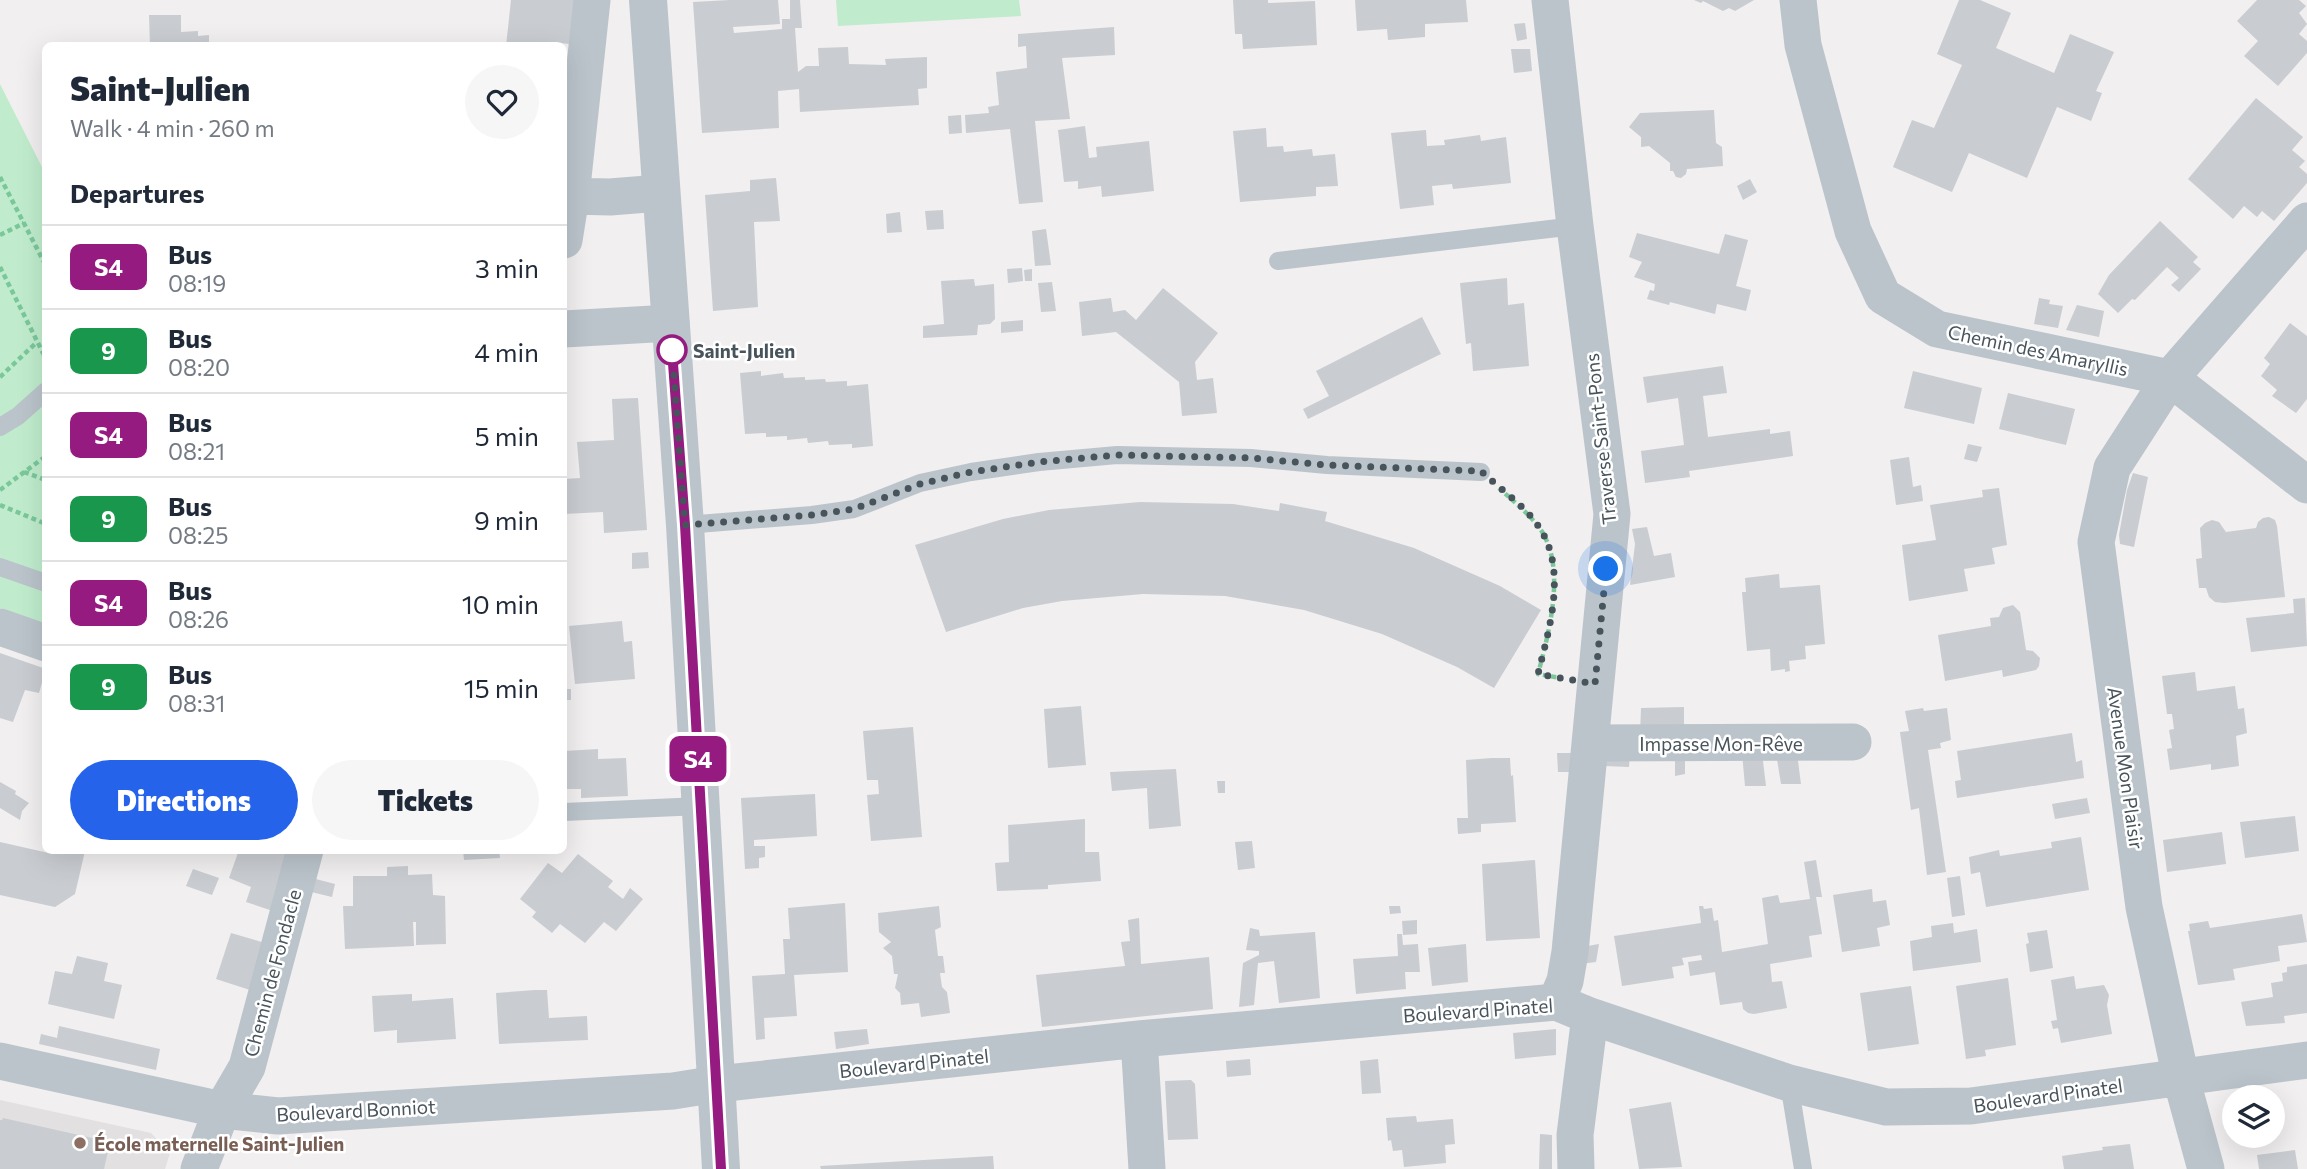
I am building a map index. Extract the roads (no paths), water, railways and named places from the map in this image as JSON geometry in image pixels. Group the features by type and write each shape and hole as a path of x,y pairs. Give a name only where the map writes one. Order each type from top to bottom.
{"street":[{"path":"567,206 592,0"},
{"path":"648,0 685,525 721,1169"},
{"name":"Traverse Saint-Pons","path":"1550,0 1612,514 1570,952 1565,981 1556,1002"},
{"name":"Chemin des Amaryllis","path":"1798,0 1803,45 1853,231 1882,296 1937,329 2170,378 2307,485"},
{"path":"567,214 610,197 660,193"},
{"name":"Avenue Mon Plaisir","path":"2206,1169 2181,1078 2144,907 2096,542 2112,468 2170,378 2307,220"},
{"path":"567,330 671,323"},
{"path":"0,627 42,642"},
{"name":"Impasse Mon-Rêve","path":"1590,743 1853,743"},
{"name":"Chemin de Fondacle","path":"199,1169 222,1110 247,1067 304,854"},
{"name":"Boulevard Pinatel","path":"717,1084 1139,1039 1556,1002 1789,1083 1886,1107 1971,1106 2307,1060"},
{"path":"1576,1169 1575,1135 1590,1016"},
{"path":"1139,1039 1147,1169"},
{"name":"Boulevard Bonniot","path":"0,1061 222,1110 278,1116 673,1091 717,1084"}],"lane":[{"path":"1278,261 1576,226"},
{"path":"0,427 18,416 42,395"},
{"path":"685,525 854,509 920,484 971,472 1117,455 1251,458 1327,465 1481,471"},
{"path":"0,567 42,582"},
{"path":"567,812 701,806"},
{"path":"1789,1083 1802,1169"}],"place":[{"name":"Saint-Julien","path":"672,350"},
{"name":"École maternelle Saint-Julien","path":"80,1143"}]}
